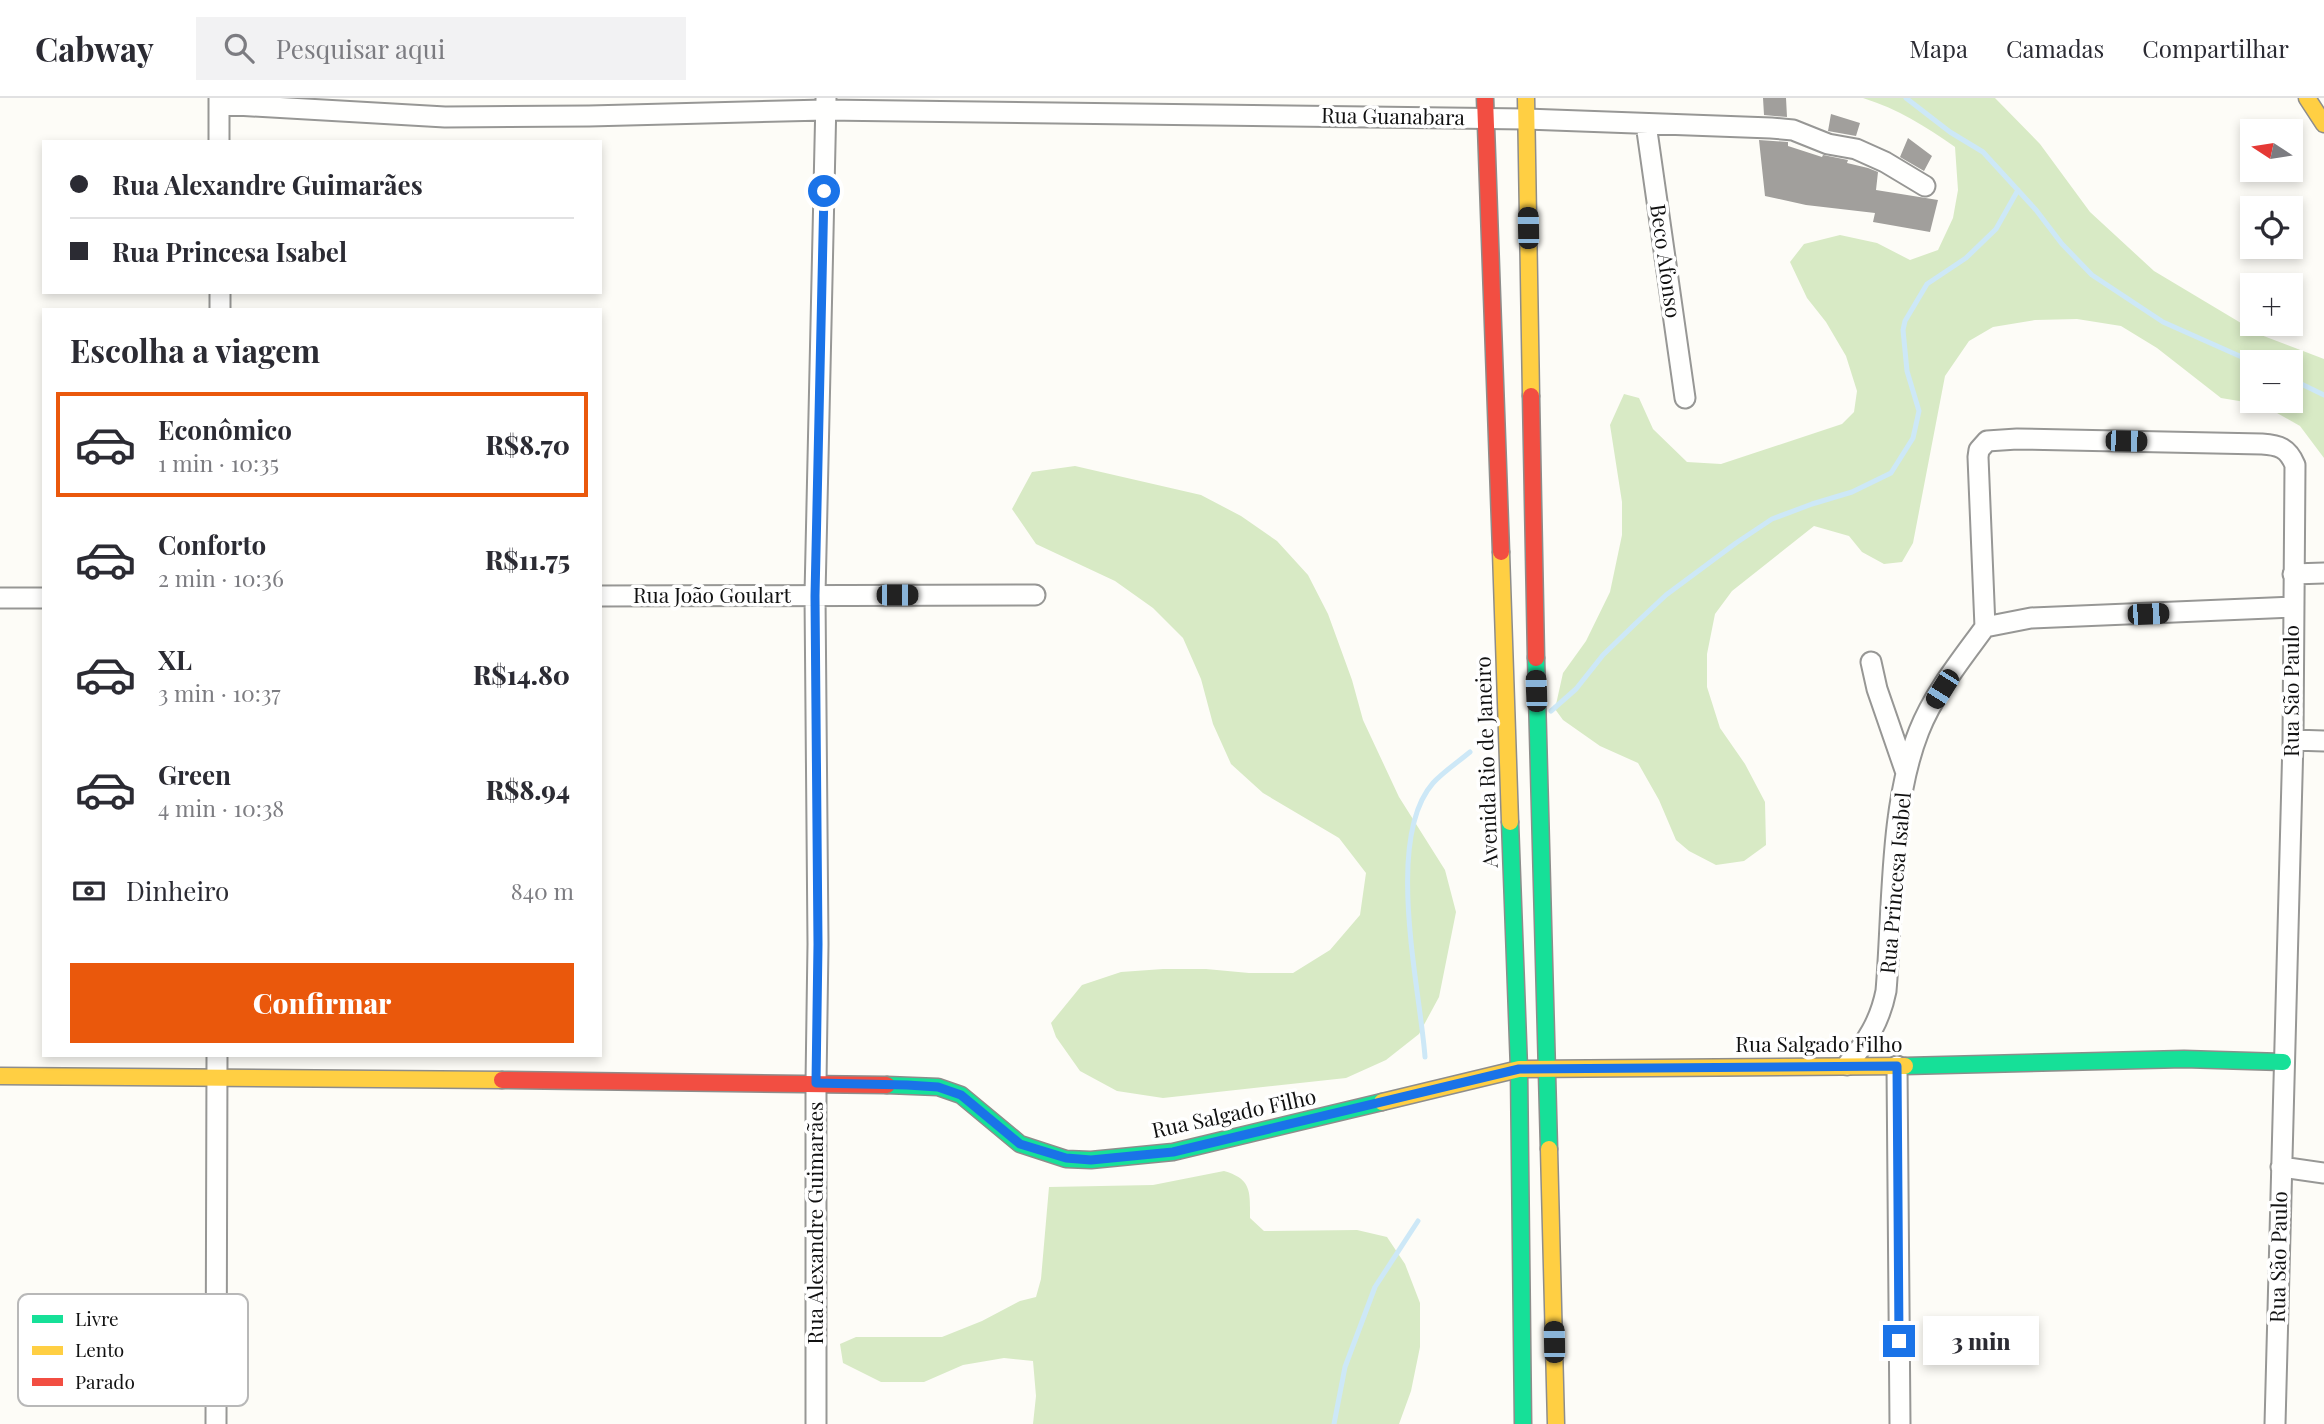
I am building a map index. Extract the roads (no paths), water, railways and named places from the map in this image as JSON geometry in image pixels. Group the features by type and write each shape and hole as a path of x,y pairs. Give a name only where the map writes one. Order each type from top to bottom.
{"main road":[{"name":"Avenida Rio de Janeiro","path":"1485,98 1519,1069 1522,1424"},
{"path":"1526,98 1536,664 1556,1424"},
{"path":"2307,98 2324,124"},
{"name":"Rua Salgado Filho","path":"0,1076 816,1083 938,1087 961,1095 1020,1144 1066,1158 1091,1160 1173,1152 1519,1069 1897,1066 2185,1059 2283,1062"}],"street":[{"name":"Rua Guanabara","path":"219,101 445,117 589,116 825,104 1526,119 1793,130 1828,144 1856,149 1885,162 1925,186"},
{"path":"219,101 219,140"},
{"name":"Rua Alexandre Guimarães","path":"816,1424 818,930 815,596 825,104"},
{"name":"Beco Afonso","path":"1646,124 1685,398"},
{"name":"Rua São Paulo","path":"1985,627 1978,457 1982,445 1987,441 1997,439 2277,445 2285,449 2295,465 2293,740 2275,1424"},
{"path":"2293,574 2324,573"},
{"name":"Rua João Goulart","path":"602,596 1035,595"},
{"path":"0,598 42,598"},
{"path":"1985,627 2031,618 2292,607"},
{"name":"Rua Princesa Isabel","path":"1847,1065 1873,1031 1882,1011 1886,991 1899,810 1906,774 1920,729 1931,705 1985,627"},
{"path":"1871,662 1877,689 1906,774"},
{"path":"2293,740 2324,741"},
{"path":"216,1294 217,1057"},
{"path":"1897,1066 1900,1424"},
{"path":"2281,1167 2324,1173"},
{"path":"216,1406 216,1424"}],"waterway":[{"path":"1906,98 1950,132 1983,152 2092,275 2163,322 2240,356"},
{"path":"1551,711 1576,689 1603,655 1666,595 1736,543 1772,519 1852,492 1891,473 1913,438 1919,411 1907,371 1903,330 1905,321 1927,284 1966,258 1996,229 2018,190"},
{"path":"2303,385 2324,395"},
{"path":"1425,1057 1409,915 1410,840 1418,808 1433,783 1470,752"},
{"path":"1334,1424 1345,1367 1375,1287 1418,1221"}]}
